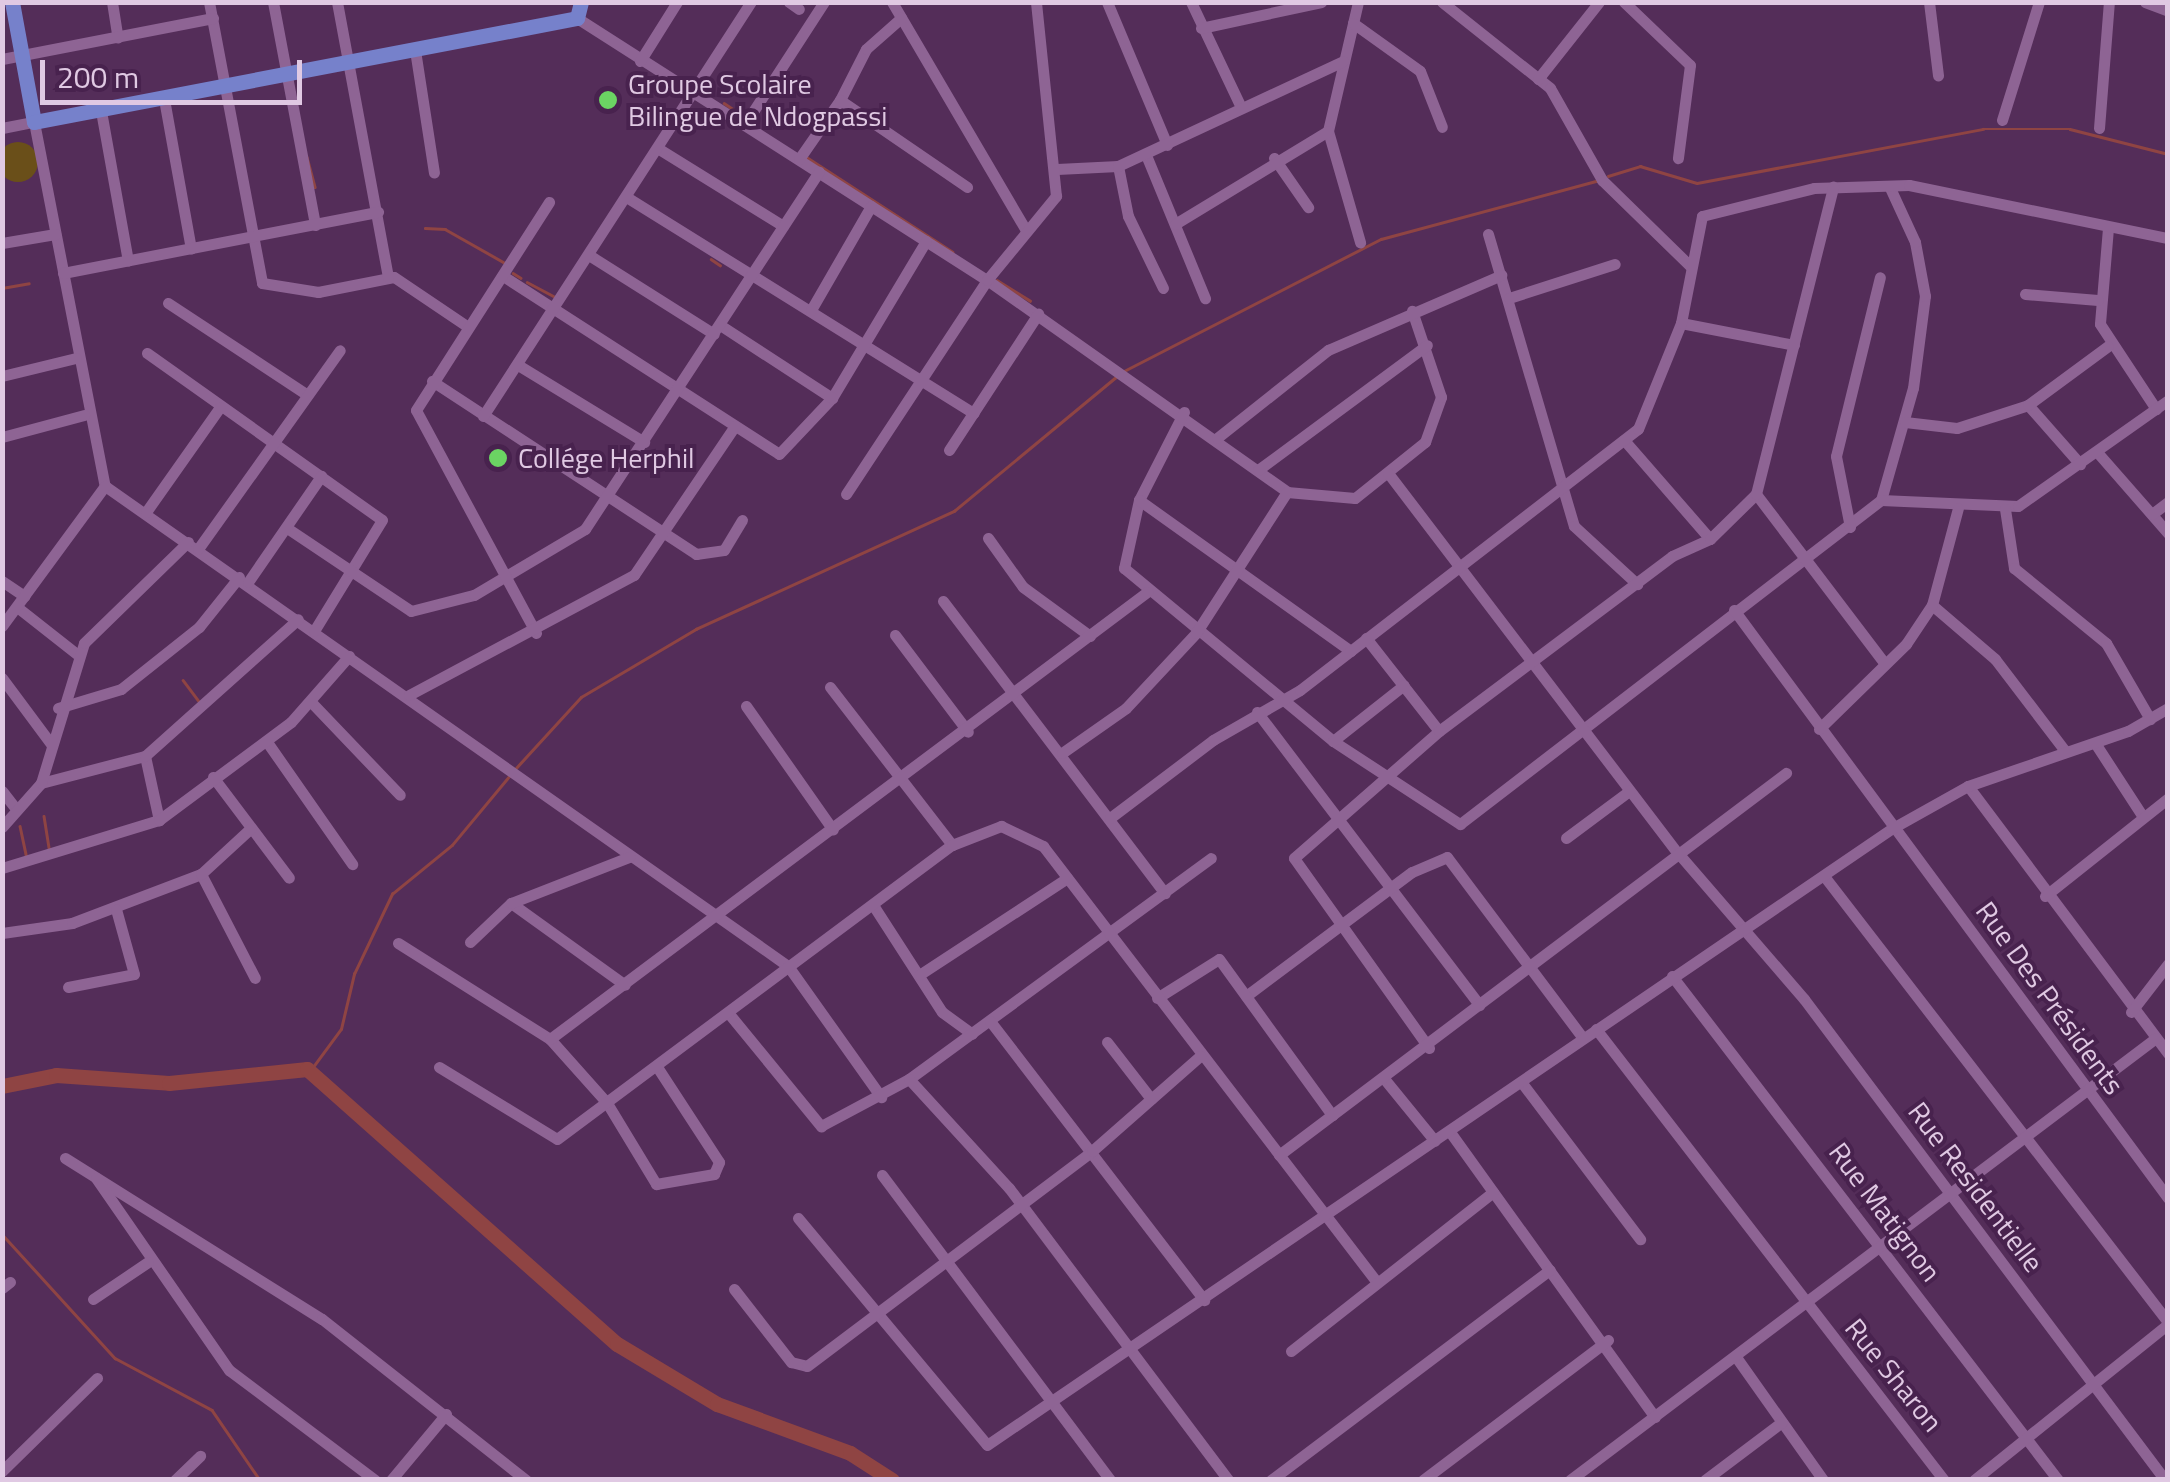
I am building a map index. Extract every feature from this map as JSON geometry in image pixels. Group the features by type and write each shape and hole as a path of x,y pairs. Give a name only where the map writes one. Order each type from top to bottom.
{"main road":[{"path":"12,2 34,122 415,50 579,10"}],"street":[{"path":"112,2 118,38"},
{"path":"209,2 252,238 269,287 318,292 388,277 468,327"},
{"path":"273,2 315,225"},
{"path":"337,2 388,277"},
{"path":"640,61 677,2"},
{"path":"483,416 592,257 751,2"},
{"path":"745,124 824,2"},
{"path":"846,494 987,280 1056,196 1057,169 1036,2"},
{"path":"1108,2 1167,145"},
{"path":"1191,2 1239,104"},
{"path":"1200,28 1321,2"},
{"path":"1358,2 1328,131 1360,242"},
{"path":"1442,2 1538,80 1620,202 1691,267"},
{"path":"1538,80 1599,2"},
{"path":"1624,2 1690,64 1678,158"},
{"path":"1928,2 1938,74"},
{"path":"2002,120 2039,2"},
{"path":"2099,128 2109,2"},
{"path":"2146,2 2168,11"},
{"path":"895,4 1026,229"},
{"path":"579,10 640,61 987,280 1184,412 1287,492 1337,502 1388,473 1426,442 1440,412 1427,345 1412,311"},
{"path":"2,58 212,18"},
{"path":"799,160 840,100 866,49 901,18"},
{"path":"1353,23 1420,71 1442,127"},
{"path":"415,50 434,173"},
{"path":"1057,169 1118,166 1167,145 1239,104 1343,61"},
{"path":"164,99 191,249"},
{"path":"840,100 968,188"},
{"path":"101,112 128,260"},
{"path":"2,128 34,122 63,273 84,415 105,486 409,694 629,857 788,966 881,1096"},
{"path":"1175,224 1274,158 1328,131"},
{"path":"659,148 783,226"},
{"path":"1146,155 1205,298"},
{"path":"1274,158 1308,207"},
{"path":"1118,166 1128,216 1163,288"},
{"path":"287,528 352,576 411,610 444,606 504,578 585,529 610,498 819,172"},
{"path":"1429,1048 1293,861 1383,775 1438,730 1533,665 1637,584 1710,539 1756,494 1834,187"},
{"path":"1110,818 1257,712 1282,701 1624,440 1654,401 1681,323 1702,216 1834,187 1946,187 2108,228 2168,238"},
{"path":"1184,412 1139,500 1121,562 1147,592 1282,701 1383,775 1460,824 1881,500 1905,422 1925,296 1915,242 1890,188"},
{"path":"628,198 974,412"},
{"path":"536,632 418,417 432,381 549,202"},
{"path":"810,310 872,206"},
{"path":"63,273 378,212"},
{"path":"2108,228 2098,300 2108,346 2156,409"},
{"path":"2,243 56,234"},
{"path":"1488,234 1574,526 1637,584"},
{"path":"503,276 735,426 784,453 832,398 926,241"},
{"path":"592,257 832,398"},
{"path":"1508,298 1615,264"},
{"path":"1218,438 1328,350 1501,274"},
{"path":"1850,527 1836,456 1880,278"},
{"path":"2025,294 2098,300"},
{"path":"168,303 306,394"},
{"path":"950,450 1038,314"},
{"path":"1681,323 1794,345"},
{"path":"1258,470 1427,345"},
{"path":"1905,422 1957,428 2028,405 2108,346"},
{"path":"2,827 41,783 58,708 78,655 192,545 340,350"},
{"path":"147,353 382,520 352,576 314,631"},
{"path":"2,376 76,358"},
{"path":"518,364 644,442"},
{"path":"432,381 610,498 665,532 713,555 742,520"},
{"path":"1881,500 2005,509 2080,464 2168,400"},
{"path":"2028,405 2080,464"},
{"path":"146,512 220,408"},
{"path":"2,438 84,415"},
{"path":"409,694 536,632 634,575 735,426"},
{"path":"1624,440 1710,539"},
{"path":"2097,452 2168,533"},
{"name":"Rue Residentielle","path":"1388,473 1678,854 1951,1192 2165,1480"},
{"path":"58,708 121,689 199,627 287,528 322,476"},
{"path":"2,626 105,486"},
{"path":"1062,753 1126,708 1196,633 1287,492"},
{"path":"1756,494 1885,664"},
{"path":"1139,500 1350,650"},
{"path":"2152,514 2168,502"},
{"path":"1819,729 1885,664 1932,605 1958,508"},
{"path":"2005,509 2014,568 2106,643 2150,719"},
{"path":"988,538 1015,580 1090,636"},
{"path":"2,581 78,655"},
{"path":"550,1039 968,732 1147,592"},
{"path":"943,601 1165,892"},
{"path":"1932,605 1995,658 2066,751"},
{"name":"Rue Des Présidents","path":"1734,610 1890,828 2168,1198"},
{"path":"41,783 145,756 298,619"},
{"path":"896,635 968,732"},
{"path":"1366,638 1438,730"},
{"path":"2,868 159,820 267,742 312,703 349,656"},
{"path":"2,678 51,744"},
{"path":"1334,740 1404,685"},
{"path":"830,687 952,845"},
{"path":"312,703 400,795"},
{"path":"746,706 833,830"},
{"path":"798,1218 873,1317 982,1444 1130,1353 1890,828 1968,786 2095,743 2168,708"},
{"path":"1257,712 1392,885 1479,1005"},
{"path":"267,742 352,864"},
{"path":"2095,743 2143,817"},
{"path":"145,756 159,820"},
{"path":"1279,1155 1332,1114 1386,1081 1479,1005 1786,773"},
{"path":"214,777 288,878"},
{"path":"1968,786 2131,1012 2168,1053"},
{"path":"1566,838 1630,791"},
{"path":"2,792 16,810"},
{"path":"2045,896 2168,798"},
{"path":"438,1067 547,1139 657,1067 952,845 1002,826 1028,832 1067,878 1200,1056 1332,1215 1376,1282"},
{"path":"2,933 116,909 201,874 250,829"},
{"path":"470,942 511,903 629,857"},
{"path":"1246,996 1341,928 1392,885 1447,857 1583,1038"},
{"path":"730,1014 814,1127 909,1079 1211,858"},
{"path":"201,874 255,978"},
{"path":"1824,876 2168,1323 1974,1480"},
{"path":"919,975 1067,878"},
{"path":"511,903 626,985"},
{"path":"872,905 942,1012 972,1034"},
{"path":"68,988 134,974 116,909"},
{"path":"398,943 550,1039 607,1103 656,1184 714,1174 719,1162 657,1067"},
{"path":"1157,998 1216,958 1332,1114"},
{"path":"2131,1012 2168,964"},
{"name":"Rue Matignon","path":"1672,976 2058,1480"},
{"path":"990,1021 1204,1300"},
{"name":"Rue Sharon","path":"1596,1029 1944,1480"},
{"path":"1570,1480 2156,1038"},
{"path":"1107,1042 1150,1100"},
{"path":"734,1289 798,1368 873,1317 1092,1151 1200,1056"},
{"path":"909,1079 1020,1204 1228,1480"},
{"path":"1386,1081 1435,1142"},
{"path":"1522,1083 1640,1239"},
{"path":"1450,1132 1550,1270 1608,1340 1655,1417"},
{"path":"66,1158 322,1319 526,1480"},
{"path":"94,1174 148,1262 229,1370 375,1480"},
{"path":"882,1175 1055,1399 1110,1480"},
{"path":"1292,1351 1493,1192"},
{"path":"92,1299 148,1262"},
{"path":"1270,1480 1550,1270"},
{"path":"1423,1480 1608,1340"},
{"path":"1736,1357 1823,1480"},
{"path":"2,1471 97,1378"},
{"path":"392,1480 446,1414"},
{"path":"1706,1480 1782,1422"},
{"path":"175,1480 200,1456"}],"shaded area":[{"path":"18,142 32,148 38,162 32,176 18,182 4,176 -2,162 4,148"}],"waterway":[{"path":"724,103 743,116"},
{"path":"1608,176 1640,166 1697,183 1983,129 2070,129 2168,154"},
{"path":"805,156 953,252"},
{"path":"307,157 315,187"},
{"path":"1122,372 1381,239 1596,181"},
{"path":"425,228 445,229 505,263"},
{"path":"711,259 720,265"},
{"path":"513,273 521,278"},
{"path":"997,280 1030,301"},
{"path":"527,282 553,296"},
{"path":"2,288 29,283"},
{"path":"516,768 581,697 696,629 954,511 1116,377"},
{"path":"183,680 199,701"},
{"path":"310,1071 341,1029 354,974 392,894 452,845 511,774"},
{"path":"44,816 49,848"},
{"path":"20,826 26,854"},
{"path":"2,1086 56,1075 169,1083 307,1069 617,1344 717,1404 850,1453 892,1480"},
{"path":"2,1234 115,1358 212,1410 260,1480"}],"place":[{"name":"Groupe Scolaire Bilingue de Ndogpassi","path":"608,100"},
{"name":"Collége Herphil","path":"498,458"}]}
